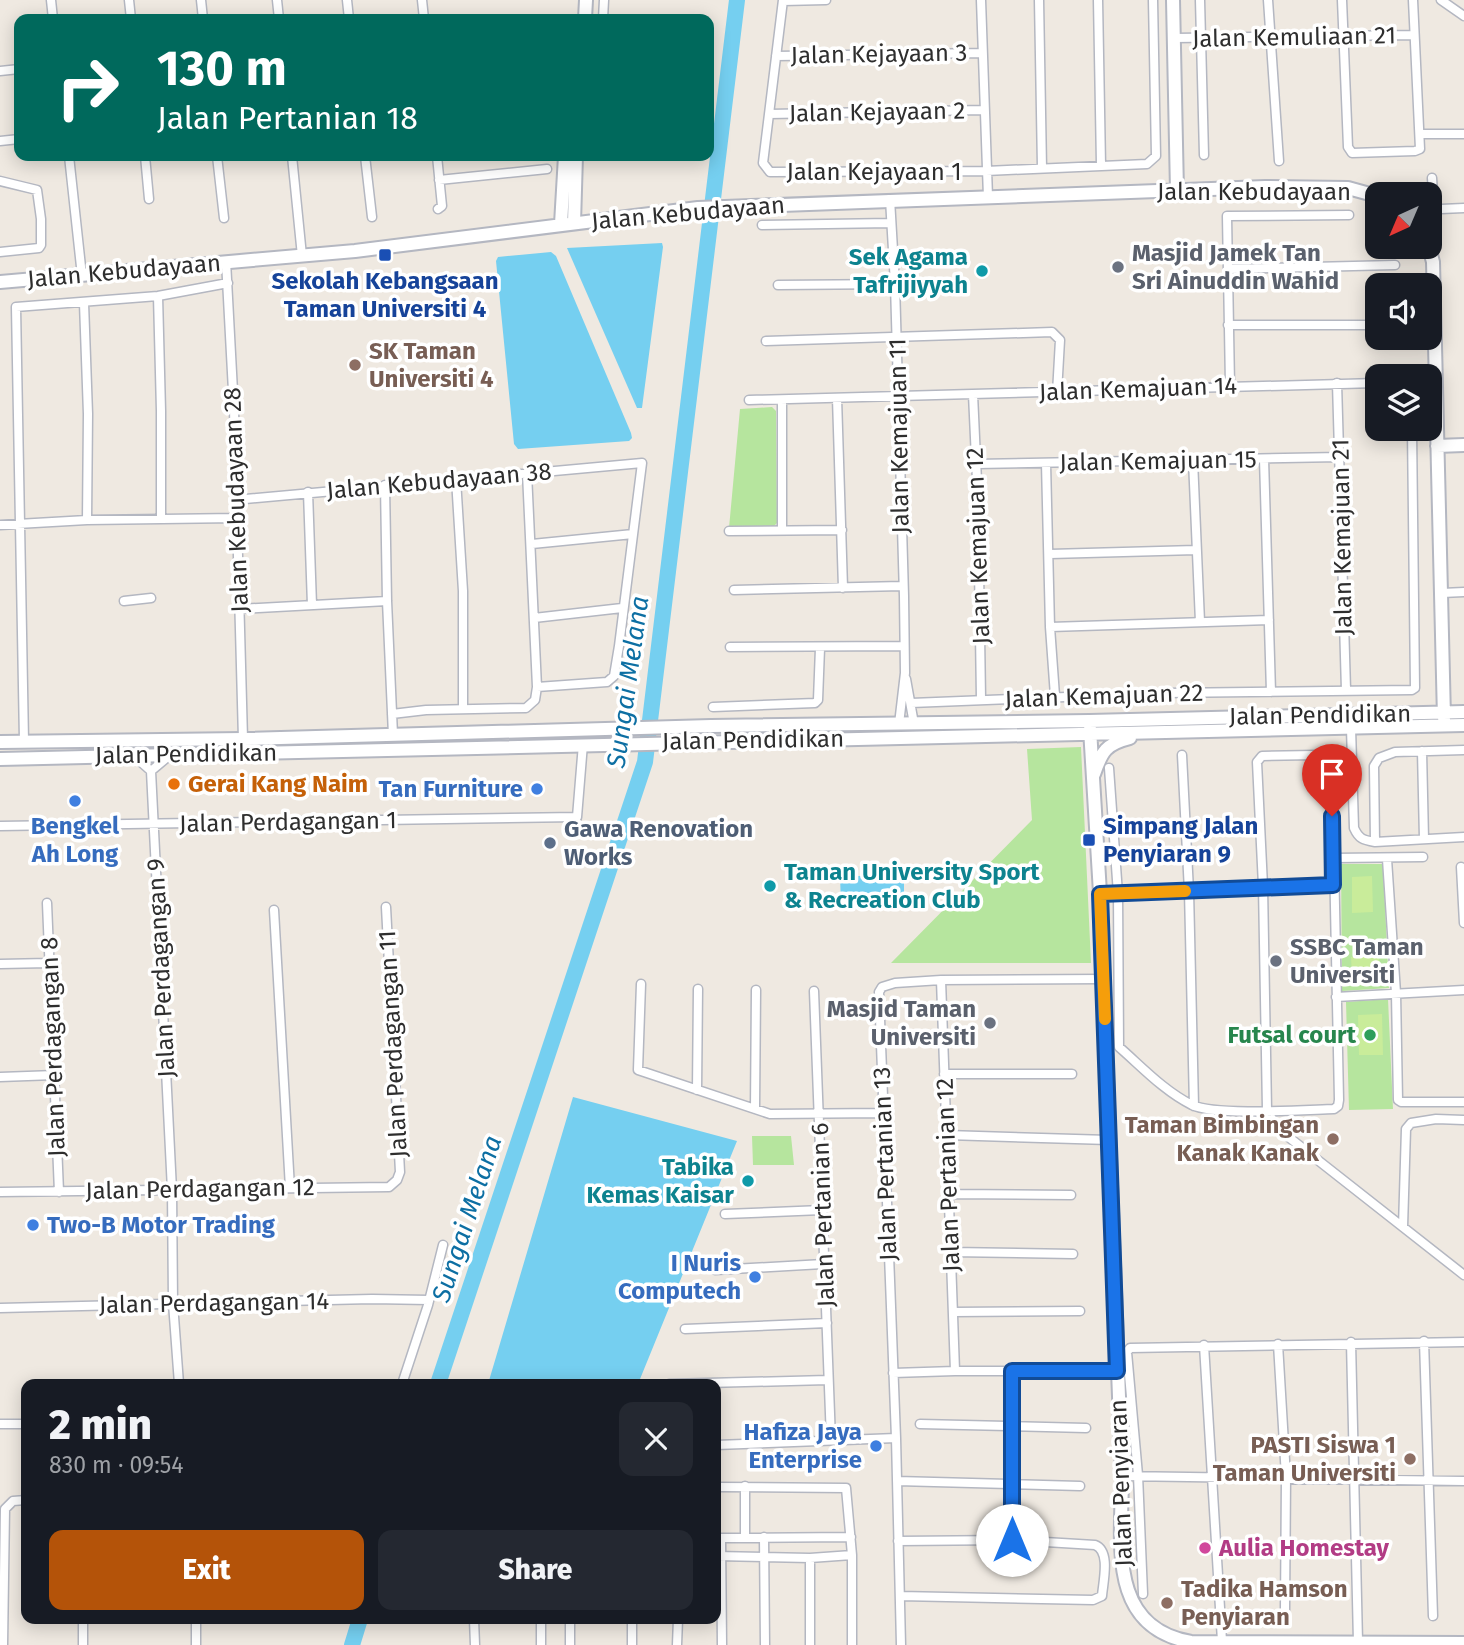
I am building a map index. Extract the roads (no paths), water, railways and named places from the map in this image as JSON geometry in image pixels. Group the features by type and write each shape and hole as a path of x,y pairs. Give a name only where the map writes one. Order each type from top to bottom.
{"street":[{"path":"783,1 826,0"},
{"path":"981,0 988,197"},
{"path":"1040,0 1042,168"},
{"path":"1098,0 1101,166"},
{"name":"Jalan Kejayaan 1","path":"783,1 763,163 766,170 771,172 986,171 1147,164 1156,156 1153,0"},
{"path":"1173,0 1178,191"},
{"path":"1200,0 1204,155"},
{"path":"1268,0 1279,162"},
{"path":"1342,0 1349,150 1352,153 1420,149 1413,0"},
{"path":"1441,0 1464,16"},
{"name":"Jalan Kemuliaan 21","path":"1174,38 1414,35"},
{"name":"Jalan Kejayaan 3","path":"776,56 982,53"},
{"name":"Jalan Kejayaan 2","path":"769,114 984,110"},
{"path":"1420,134 1464,134"},
{"path":"70,161 82,276"},
{"path":"145,161 149,199"},
{"path":"218,161 224,218"},
{"path":"292,161 302,256"},
{"path":"366,161 372,217"},
{"path":"437,161 439,209"},
{"path":"565,161 567,223"},
{"path":"567,223 575,161"},
{"path":"439,180 547,169"},
{"path":"1432,178 1434,206 1441,209 1464,208"},
{"path":"0,181 37,190 41,219 41,245 36,250 0,252"},
{"name":"Jalan Kebudayaan","path":"0,282 302,256 698,208 1265,187 1348,188 1365,193"},
{"name":"Jalan Kemajuan 11","path":"890,199 897,337 905,673 899,724"},
{"path":"1230,386 1227,216 1349,215"},
{"path":"762,225 891,223"},
{"path":"1432,259 1432,364"},
{"name":"Jalan Kebudayaan 28","path":"226,261 243,739"},
{"path":"1228,269 1395,265"},
{"path":"24,741 16,307 158,296 228,283"},
{"path":"778,285 895,284"},
{"path":"158,296 161,519"},
{"path":"84,303 88,520"},
{"path":"1228,326 1365,325"},
{"path":"766,341 1052,331 1060,340 1057,393"},
{"name":"Jalan Kemajuan 21","path":"1337,383 1346,690"},
{"name":"Jalan Kemajuan 14","path":"749,400 1365,383"},
{"name":"Jalan Kemajuan 12","path":"973,394 981,699"},
{"path":"836,398 843,588"},
{"path":"782,400 782,530"},
{"name":"Jalan Kemajuan 22","path":"911,703 1055,696 1412,690 1415,688 1412,441"},
{"path":"1437,441 1444,719"},
{"path":"1437,446 1464,445"},
{"name":"Jalan Kemajuan 15","path":"976,464 1340,457"},
{"path":"1264,459 1271,692"},
{"path":"1193,460 1200,622"},
{"name":"Jalan Kebudayaan 38","path":"235,500 642,463 633,534"},
{"path":"1046,463 1050,628 1055,696"},
{"path":"392,714 526,708 535,700 537,687 532,544 527,473"},
{"path":"456,479 463,591 463,709"},
{"path":"385,485 393,735"},
{"path":"307,492 312,605"},
{"path":"0,525 88,520 237,518"},
{"path":"729,531 842,530"},
{"path":"532,544 633,534 619,646 611,680 537,687"},
{"path":"1050,554 1196,550"},
{"path":"734,590 902,586"},
{"path":"1442,593 1464,592"},
{"path":"124,601 151,598"},
{"path":"239,609 387,601"},
{"path":"534,618 622,608"},
{"path":"1050,628 1269,620"},
{"path":"730,648 904,646"},
{"path":"713,707 815,704 818,700 820,648"},
{"name":"Jalan Kemajuan 11","path":"905,673 914,724"},
{"name":"Jalan Pendidikan","path":"0,741 243,739 711,726 899,724 1158,732 1351,728 1444,719 1464,712"},
{"name":"Jalan Pendidikan","path":"0,759 1026,735 1090,728 1444,719 1464,725"},
{"name":"Jalan Penyiaran","path":"1090,728 1104,979 1124,1573 1131,1602 1150,1625 1162,1634 1191,1642 1464,1643"},
{"path":"1351,728 1354,828 1357,836 1375,842 1464,837"},
{"path":"1092,780 1098,761 1106,748 1114,742 1158,732"},
{"path":"1026,735 1066,739 1079,744 1085,751 1092,780"},
{"name":"Jalan Perdagangan 1","path":"0,826 576,817 583,744"},
{"path":"1375,842 1374,766 1379,758 1395,752 1464,750"},
{"path":"1422,751 1424,839"},
{"path":"132,754 151,771 172,754"},
{"path":"1182,755 1189,891 1194,1106"},
{"path":"1109,768 1118,894 1119,1047 1169,1091 1194,1106 1213,1110 1268,1110 1334,1110 1339,1100 1330,765 1323,757 1315,755 1262,756 1257,762 1268,1110 1277,1128 1464,1275"},
{"name":"Jalan Perdagangan 9","path":"151,771 172,1190 173,1303 179,1379"},
{"path":"1334,858 1423,858"},
{"path":"1387,859 1396,993 1398,1100 1464,1101"},
{"path":"1461,867 1464,923"},
{"path":"1100,894 1333,885"},
{"name":"Jalan Perdagangan 8","path":"47,903 59,1192"},
{"name":"Jalan Perdagangan 11","path":"386,907 400,1172 397,1180"},
{"path":"274,910 290,1188"},
{"path":"0,964 49,963"},
{"name":"Jalan Pertanian 13","path":"901,1645 879,992 881,987 895,983 941,980 1104,979"},
{"name":"Jalan Pertanian 12","path":"941,980 955,1371"},
{"path":"640,984 638,1070 770,1114 883,1113"},
{"path":"697,1090 698,989"},
{"path":"755,1109 756,990"},
{"path":"1336,997 1464,990"},
{"name":"Jalan Pertanian 6","path":"814,991 831,1440"},
{"path":"944,1074 1072,1074"},
{"path":"0,1077 55,1075"},
{"path":"1403,1227 1406,1129 1411,1123 1436,1119 1464,1120"},
{"path":"947,1135 1109,1140"},
{"name":"Jalan Perdagangan 12","path":"0,1192 389,1187 397,1180"},
{"path":"949,1194 1071,1195"},
{"path":"725,1214 822,1210"},
{"path":"404,1379 443,1245"},
{"path":"951,1252 1073,1254"},
{"path":"715,1270 823,1265"},
{"name":"Jalan Perdagangan 14","path":"0,1308 429,1300"},
{"path":"953,1312 1080,1311"},
{"path":"685,1329 827,1323"},
{"path":"1424,1341 1433,1616"},
{"path":"1351,1342 1358,1642"},
{"path":"1143,1594 1138,1475 1127,1352 1130,1348 1464,1342"},
{"path":"1278,1344 1286,1477 1285,1610"},
{"path":"1204,1345 1222,1641"},
{"path":"1012,1371 1012,1540"},
{"path":"893,1373 1117,1371"},
{"path":"721,1383 828,1380"},
{"path":"0,1424 21,1424"},
{"path":"920,1424 1086,1428"},
{"path":"721,1445 896,1438"},
{"path":"1122,1476 1464,1481"},
{"path":"897,1481 1080,1486"},
{"path":"744,1486 745,1537"},
{"path":"721,1487 846,1488 852,1537 852,1645"},
{"path":"4,1645 5,1508 13,1500 21,1500"},
{"path":"764,1537 765,1645"},
{"path":"721,1538 852,1537"},
{"path":"898,1541 1012,1540 1100,1547 1103,1552 1104,1573 1102,1596 1099,1599 900,1595"},
{"path":"721,1556 810,1558 852,1555"},
{"path":"810,1558 810,1645"},
{"path":"721,1615 722,1645"},
{"path":"83,1624 83,1645"},
{"path":"196,1624 196,1645"},
{"path":"474,1624 475,1645"},
{"path":"541,1624 541,1645"},
{"path":"570,1624 570,1645"},
{"path":"632,1624 632,1645"},
{"path":"677,1645 678,1624"}],"water":[{"path":"662,243 642,408 637,408 567,248"},
{"path":"551,252 556,256 631,433 632,438 629,441 518,449 514,444 496,261 498,257"},
{"path":"840,876 904,876 904,904 841,904"},
{"path":"573,1097 737,1141 640,1379 489,1379"}],"waterway":[{"name":"Sungai Melana","path":"440,1379 645,762 737,0"},
{"name":"Sungai Melana","path":"352,1645 358,1624"}],"place":[{"name":"Sekolah Kebangsaan Taman Universiti 4","path":"385,255"},
{"name":"Masjid Jamek Tan Sri Ainuddin Wahid","path":"1118,267"},
{"name":"Sek Agama Tafrijiyyah","path":"982,271"},
{"name":"SK Taman Universiti 4","path":"355,365"},
{"name":"Gerai Kang Naim","path":"174,784"},
{"name":"Tan Furniture","path":"537,789"},
{"name":"Bengkel Ah Long","path":"75,801"},
{"name":"Simpang Jalan Penyiaran 9","path":"1089,840"},
{"name":"Gawa Renovation Works","path":"550,843"},
{"name":"Taman University Sport & Recreation Club","path":"770,886"},
{"name":"SSBC Taman Universiti","path":"1276,961"},
{"name":"Masjid Taman Universiti","path":"990,1023"},
{"name":"Futsal court","path":"1370,1035"},
{"name":"Taman Bimbingan Kanak Kanak","path":"1333,1139"},
{"name":"Tabika Kemas Kaisar","path":"748,1181"},
{"name":"Two-B Motor Trading","path":"33,1225"},
{"name":"I Nuris Computech","path":"755,1277"},
{"name":"Hafiza Jaya Enterprise","path":"876,1446"},
{"name":"PASTI Siswa 1 Taman Universiti","path":"1410,1459"},
{"name":"Aulia Homestay","path":"1205,1548"},
{"name":"Tadika Hamson Penyiaran","path":"1167,1603"}]}
